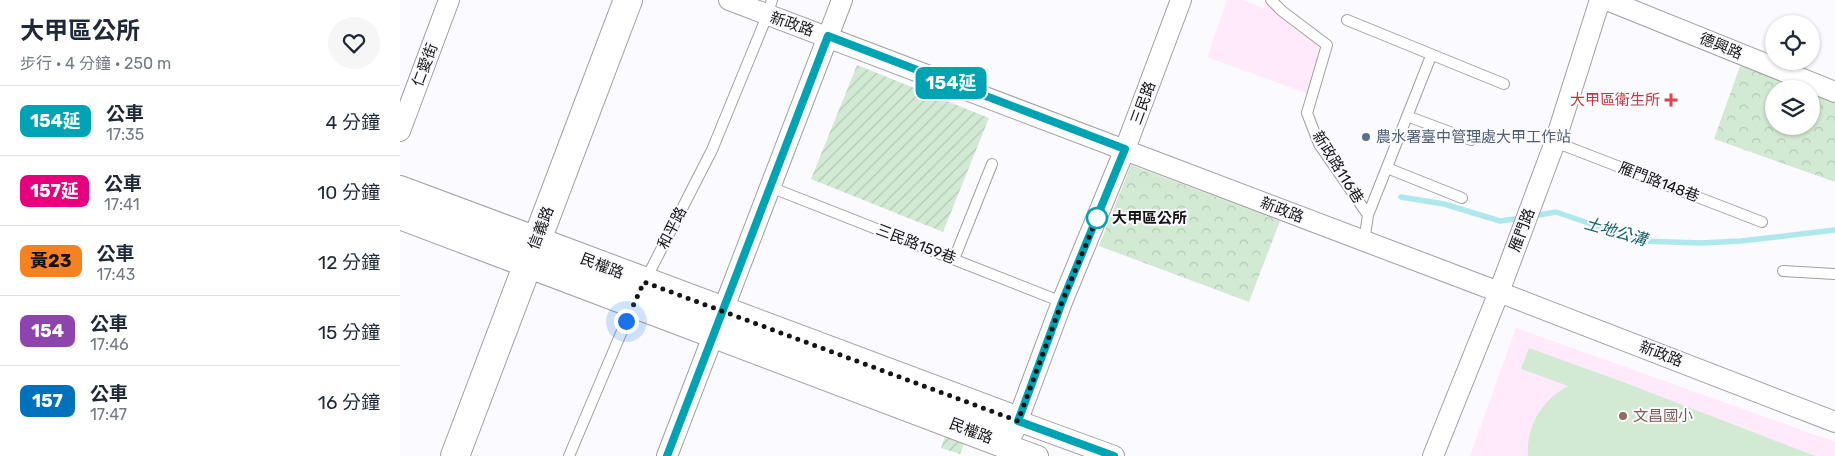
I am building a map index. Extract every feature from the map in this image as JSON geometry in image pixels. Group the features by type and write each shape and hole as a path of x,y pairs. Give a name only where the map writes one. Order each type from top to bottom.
{"street":[{"name":"仁愛街","path":"400,130 449,0"},
{"name":"信義路","path":"455,456 628,0"},
{"name":"新政路","path":"729,0 770,8 828,36 1835,422"},
{"path":"667,456 842,0"},
{"name":"三民路","path":"1010,441 1062,302 1125,149 1181,0"},
{"name":"雁門路","path":"1433,456 1499,292 1555,142 1600,0"},
{"name":"德興路","path":"1607,0 1835,92"},
{"name":"民權路","path":"400,190 532,252 718,322 1010,441 1038,456"},
{"name":"民權路","path":"400,215 532,252"},
{"name":"民權路","path":"1010,441 1114,456"}],"lane":[{"name":"新政路116巷","path":"1270,0 1327,45 1307,113 1319,144 1368,215"},
{"name":"和平路","path":"570,456 639,293 712,150 770,8"},
{"path":"1347,20 1431,56 1504,84"},
{"name":"新政路116巷","path":"1364,242 1368,215 1431,56"},
{"path":"1407,116 1471,140"},
{"name":"雁門路148巷","path":"1555,142 1762,222"},
{"path":"954,259 992,164"},
{"path":"1387,168 1462,198"},
{"name":"三民路159巷","path":"770,187 1062,302"},
{"path":"1783,271 1835,274"}],"shaded area":[{"path":"1227,0 1243,0 1263,8 1266,0 1325,47 1311,95 1207,57"},
{"name":"文昌國小","path":"1516,328 1835,442 1835,456 1470,456"}],"green space":[{"path":"857,65 989,118 943,232 811,179"},
{"path":"1740,66 1778,80 1765,80 1765,135 1820,135 1820,95 1835,101 1835,182 1714,139"},
{"path":"1131,165 1280,221 1249,302 1099,246"},
{"path":"1529,348 1815,456 1528,456 1528,445 1533,424 1543,406 1568,386 1521,369"},
{"path":"948,428 967,435 960,454 941,448"}],"waterway":[{"name":"土地公溝","path":"1401,197 1444,204 1500,221 1521,218"},
{"name":"土地公溝","path":"1533,216 1556,212 1641,241 1701,243 1741,241 1835,230"}],"bus line":[{"name":"154延","path":"667,456 828,36 1125,149 1062,302 1018,421 1114,456"}],"place":[{"name":"大甲區衛生所","path":"1671,100"},
{"name":"農水署臺中管理處大甲工作站","path":"1366,137"},
{"name":"大甲區公所","path":"1097,218"},
{"name":"文昌國小","path":"1623,416"}],"route":[{"path":"626,321 644,282 1018,421 1062,302 1097,218"}]}
